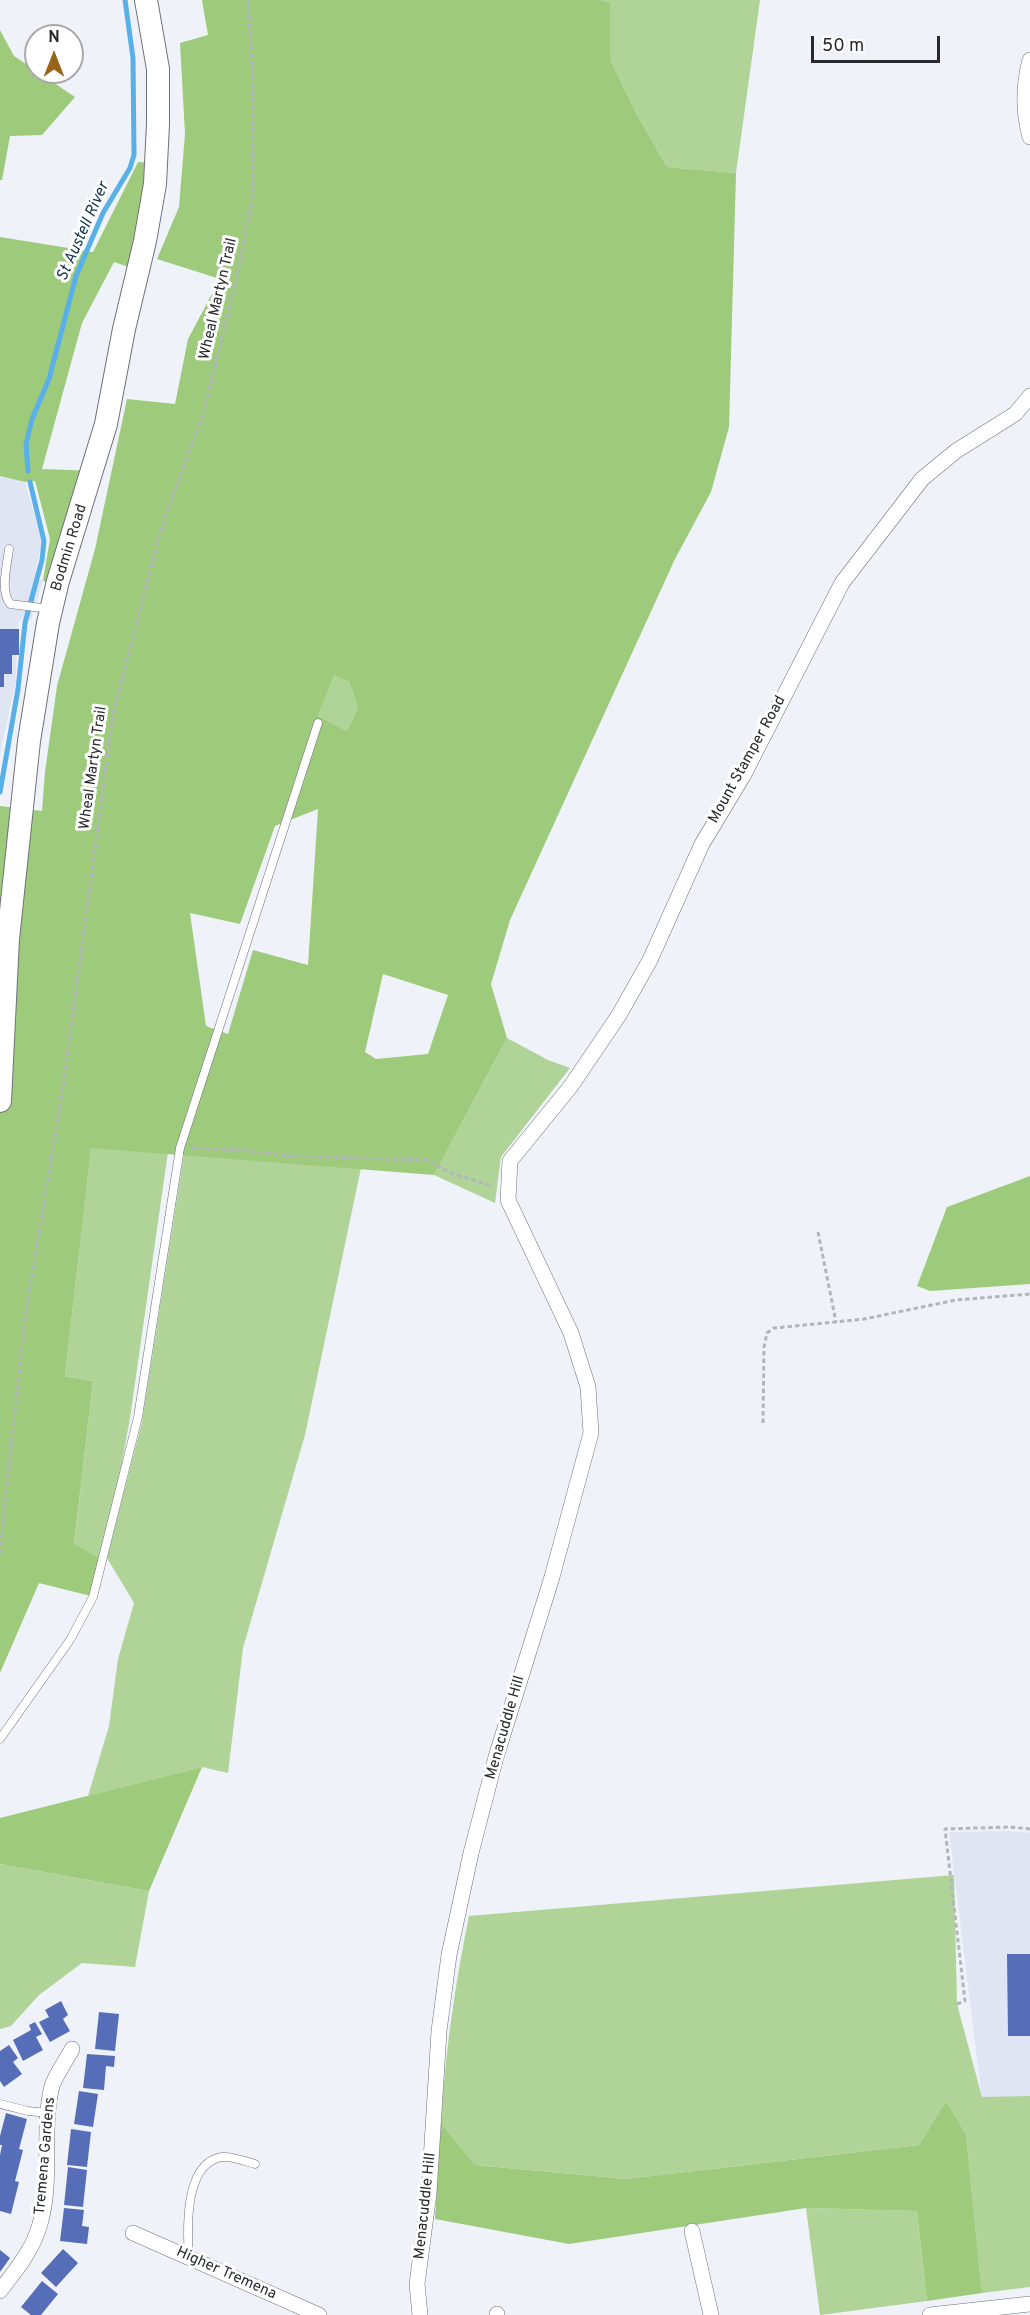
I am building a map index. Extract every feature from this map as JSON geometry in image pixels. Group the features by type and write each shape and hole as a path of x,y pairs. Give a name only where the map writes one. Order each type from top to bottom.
{"main road":[{"name":"Bodmin Road","path":"0,1101 8,939 45,608 106,424 155,184 158,69 146,0"}],"street":[{"path":"1030,60 1025,77 1024,115 1030,137"},
{"name":"Mount Stamper Road","path":"510,1161 571,1086 635,988 702,844 743,776 842,583 922,479 956,451 1015,414 1030,396"},
{"name":"Menacuddle Hill","path":"420,2315 417,2284 429,2193 439,2031 449,1955 471,1853 496,1757 552,1577 591,1433 588,1387 571,1333 508,1200 510,1161"},
{"name":"Tremena Gardens","path":"0,2291 30,2252 40,2224 47,2188 46,2133 53,2085 72,2049"},
{"path":"692,2231 711,2315"},
{"name":"Higher Tremena","path":"134,2233 319,2315"},
{"path":"930,2315 1030,2304"}],"lane":[{"path":"9,549 3,590 5,598 10,603 45,608"},
{"path":"0,1739 70,1640 93,1597 138,1417 180,1148 318,723"},
{"path":"0,2104 28,2111 49,2113"},
{"path":"189,2258 187,2217 190,2199 206,2166 216,2159 228,2157 255,2164"}],"path":[{"name":"Wheal Martyn Trail","path":"0,1553 25,1318 63,1088 113,714 162,526 204,412 237,276 253,196 252,81 248,0"},
{"path":"180,1148 241,1150 290,1156 427,1160 453,1174 488,1186 508,1188"},
{"path":"818,1232 836,1322"},
{"path":"763,1423 764,1347 767,1333 774,1328 864,1319 956,1300 1030,1294"},
{"path":"957,2004 964,2001 945,1829 1009,1827 1030,1829"}],"shaded area":[{"path":"0,476 25,482 42,541 34,579 43,580 31,620 20,619 17,630 16,681 0,753"},
{"path":"949,1832 1030,1833 1030,2096 982,2098"}],"green space":[{"path":"202,0 600,0 610,2 610,59 636,113 667,167 736,173 729,427 711,492 675,559 510,920 491,984 507,1038 434,1175 91,1148 65,1376 93,1381 74,1544 104,1561 95,1597 39,1583 0,1673 0,806 42,811 57,686 95,549 127,399 175,404 188,339 220,279 157,259 179,207 185,134 180,43 208,35","holes":["334,675 349,682 358,708 347,731 318,716","318,809 308,965 253,950 228,1034 206,1026 190,913 240,924 275,826","383,974 448,995 428,1054 376,1059 365,1052"]},
{"path":"600,0 760,0 736,173 667,167 636,113 610,59 610,2"},
{"path":"0,30 14,56 24,63 24,84 56,84 75,97 42,135 10,136 2,180 0,180"},
{"path":"138,162 157,163 138,270 114,262 82,323 42,469 95,471 60,594 43,580 50,539 35,481 25,482 0,476 0,237 93,252"},
{"path":"334,674 349,682 358,708 347,731 318,716"},
{"path":"507,1038 548,1060 570,1068 501,1157 495,1203 434,1175"},
{"path":"91,1147 168,1152 130,1418 104,1561 74,1545 93,1381 65,1376"},
{"path":"184,1154 361,1168 305,1435 243,1648 228,1773 202,1767 88,1796 109,1726 118,1659 134,1603 107,1558 142,1422"},
{"path":"1030,1176 1030,1284 930,1291 917,1286 947,1207"},
{"path":"202,1767 149,1891 0,1864 0,1818"},
{"path":"0,1864 149,1891 135,1967 82,1963 39,1995 11,2026 0,2029"},
{"path":"954,1875 957,2004 982,2097 1030,2096 1030,2287 982,2293 966,2134 946,2101 919,2145 626,2179 475,2165 441,2123 451,2019 469,1916"},
{"path":"946,2101 966,2134 982,2293 927,2301 917,2211 806,2208 569,2244 435,2219 441,2123 475,2165 626,2179 919,2145"},
{"path":"806,2208 917,2211 927,2301 820,2315"}],"building":[{"path":"0,629 19,629 19,655 12,655 12,674 4,674 4,687 0,687"},
{"path":"1007,1954 1030,1954 1030,2036 1008,2036"},
{"path":"61,2001 68,2015 63,2019 70,2031 50,2042 39,2022 49,2017 45,2010"},
{"path":"99,2012 119,2014 115,2051 95,2049"},
{"path":"35,2022 42,2034 36,2037 43,2050 23,2061 13,2040 31,2030 29,2025"},
{"path":"9,2045 18,2058 13,2062 22,2074 4,2087 0,2081 0,2051"},
{"path":"87,2054 115,2056 114,2067 106,2066 104,2090 83,2088"},
{"path":"79,2091 98,2094 93,2127 74,2124"},
{"path":"6,2113 27,2119 19,2149 23,2150 15,2181 19,2182 11,2214 0,2211 2,2145 0,2145 0,2136"},
{"path":"71,2129 91,2132 87,2167 67,2165"},
{"path":"68,2167 87,2170 83,2207 64,2205"},
{"path":"64,2208 84,2210 82,2226 89,2227 87,2244 60,2241"},
{"path":"63,2249 78,2263 56,2287 41,2273"},
{"path":"0,2250 10,2258 0,2272"},
{"path":"42,2281 58,2294 41,2315 31,2315 21,2307"}],"waterway":[{"name":"St Austell River","path":"28,471 26,444 32,419 49,379 76,276 103,213 130,168 134,155 133,58 125,0"},
{"name":"St Austell River","path":"0,792 18,689 25,623 42,560 44,541 30,482"}]}
